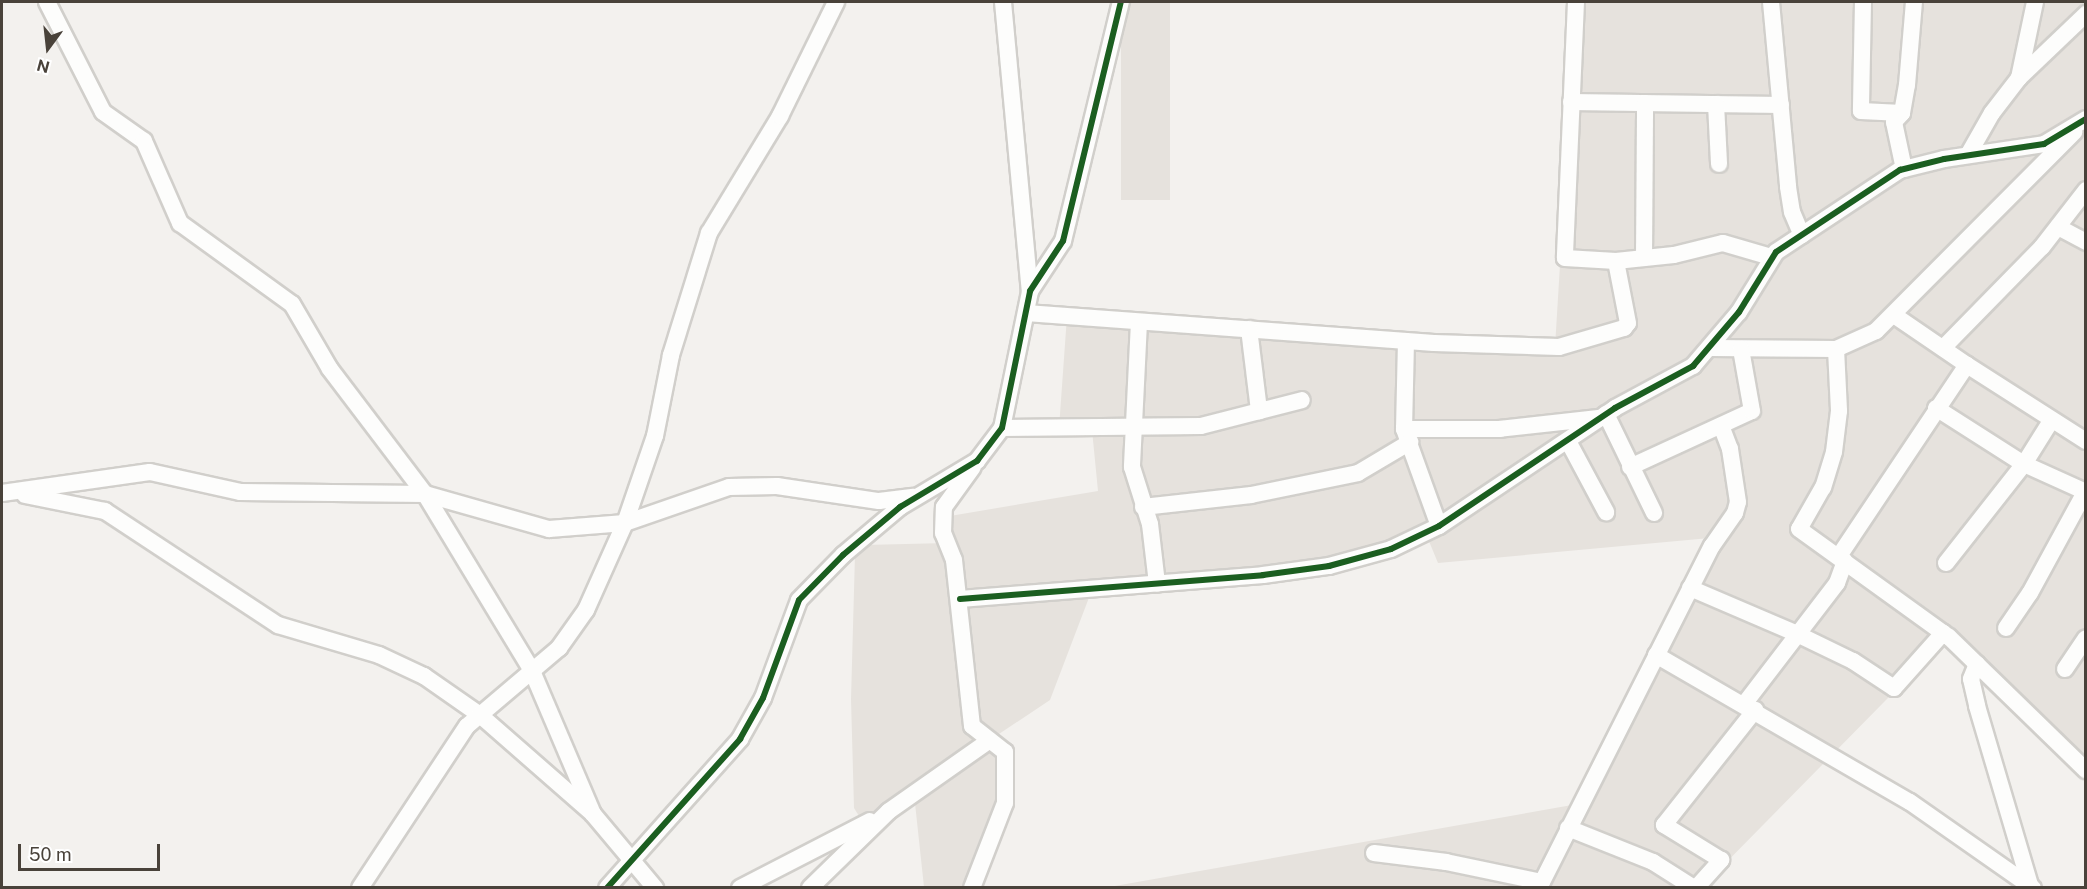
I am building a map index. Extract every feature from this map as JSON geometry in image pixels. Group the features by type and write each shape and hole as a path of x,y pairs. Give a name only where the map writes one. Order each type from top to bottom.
{"street":[{"path":"47,2 103,112 144,141 180,223 292,304 330,369 425,494 532,671 593,814"},
{"path":"360,888 467,726 559,648 586,610 625,523 655,436 671,355 709,233 780,116 836,2"},
{"path":"972,888 1005,803 1005,752 972,726 960,598 954,560 943,533 944,507 1002,428 1030,291 1003,2"},
{"path":"1030,291 1052,264 1063,241 1121,2"},
{"path":"1576,2 1564,258 1616,261 1723,243 1771,257"},
{"path":"1771,2 1790,195 1802,235"},
{"path":"1863,2 1861,111 1902,113"},
{"path":"1904,169 1894,122 1902,113 1914,2"},
{"path":"2019,78 2035,2"},
{"path":"1968,155 1992,114 2019,78 2085,14"},
{"path":"1571,102 1781,105"},
{"path":"1644,258 1645,103"},
{"path":"1716,104 1719,164"},
{"path":"960,598 1157,584 1329,567 1391,549 1439,526 1603,416 1693,366 1711,348 1771,257 1904,169 1968,155 2044,144 2085,119"},
{"path":"1711,348 1836,349 1860,340 1894,315 2039,172 2085,119"},
{"path":"1943,348 2058,227 2085,190"},
{"path":"2058,227 2085,242"},
{"path":"1026,313 1406,341 1559,347 1624,328 1629,319 1616,261"},
{"path":"1894,315 2051,421 2085,441"},
{"path":"1139,322 1132,429 1132,467 1150,524 1157,584"},
{"path":"1249,329 1259,411"},
{"path":"1406,341 1407,436 1439,526"},
{"path":"1630,467 1752,411 1741,349"},
{"path":"1836,349 1839,411 1834,452 1823,487 1798,529 1943,633 2085,770"},
{"path":"1568,828 1653,862 1695,888 1721,860 1664,825 1750,706 1795,633 1837,583 1842,559 1936,408 1968,365"},
{"path":"1002,428 1132,429 1201,426 1302,400"},
{"path":"1936,408 2025,464 2085,492 2030,593 2006,628"},
{"path":"1143,507 1251,495 1358,473 1407,436 1499,429 1603,416"},
{"path":"1603,416 1654,513"},
{"path":"1946,563 2025,464 2051,421"},
{"path":"1374,853 1446,861 1540,885 1690,588 1738,502 1730,449 1721,426"},
{"path":"1568,441 1606,512"},
{"path":"607,888 630,857 740,739 763,698 799,600 843,555 916,497 977,461"},
{"path":"8,493 150,472 240,492 277,495 425,494 549,529 625,523 729,487 777,486 879,501 916,497"},
{"path":"8,493 105,511 278,625 379,654 424,676 480,715 593,814 655,888"},
{"path":"1690,588 1795,633 1853,661 1894,688 1943,633"},
{"path":"2066,669 2085,638"},
{"path":"1656,655 1750,706 1829,758 1910,802 2031,887"},
{"path":"1977,664 1971,679 1977,706 2031,887"},
{"path":"741,888 889,811 990,740"},
{"path":"810,888 889,811"}],"shaded area":[{"path":"1121,2 1170,2 1170,200 1121,200"},
{"path":"1576,2 2085,2 2085,770 1946,639 1702,887 1109,887 1572,805 1710,538 1438,563 1426,534 1391,549 1090,595 1050,700 990,740 1005,752 1005,803 972,887 924,887 914,794 864,824 854,808 851,699 855,554 864,545 947,543 944,517 1098,491 1092,430 1059,428 1067,316 1555,347"}],"cycle path":[{"path":"607,888 740,739 763,698 799,600 843,555 900,507 977,461 1002,428 1030,291 1063,241 1121,2"},
{"path":"960,599 1263,575 1329,566 1391,549 1439,526 1615,408 1693,366 1739,312 1776,252 1900,170 1944,159 2044,144 2086,119"}]}
